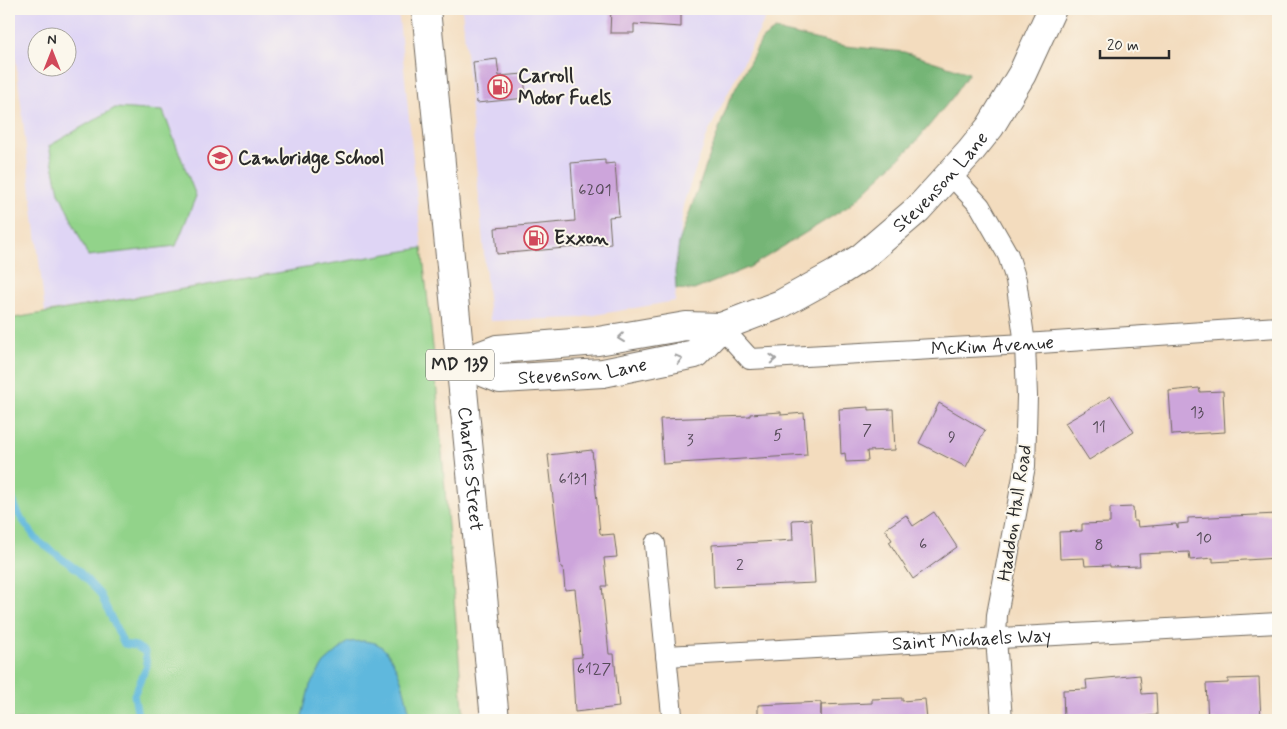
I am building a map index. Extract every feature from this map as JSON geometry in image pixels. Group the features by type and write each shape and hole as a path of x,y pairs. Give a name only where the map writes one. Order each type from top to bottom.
{"street":[{"name":"Charles Street","path":"426,9 495,720"},
{"name":"Stevenson Lane","path":"460,363 497,349 598,341 686,326 721,327 781,304 862,257 918,209 950,175 985,133 1022,74 1052,9"},
{"name":"Haddon Hall Road","path":"950,175 980,206 1008,255 1016,280 1025,344 1027,396 1025,466 998,615 996,638 1002,720"},
{"name":"McKim Avenue","path":"721,327 750,359 1025,344 1278,326"},
{"path":"655,544 672,715"},
{"name":"Saint Michaels Way","path":"666,656 1278,622"}],"shaded area":[{"name":"Cambridge School","path":"10,9 398,9 422,248 45,312"},
{"path":"462,9 770,9 708,133 683,205 675,301 578,318 490,321"}],"green space":[{"path":"775,30 845,46 904,52 969,73 952,98 914,144 849,206 750,267 694,290 676,289 675,272 679,242 729,101 762,39"},
{"path":"115,108 163,111 196,196 176,246 88,256 59,192 49,146"},
{"path":"422,248 434,356 464,720 9,720 9,319"}],"water":[{"path":"364,641 379,645 391,658 404,690 410,720 301,720 310,685 324,663 348,642"}],"building":[{"path":"611,9 681,9 681,27 634,24 634,33 610,33"},
{"name":"Carroll Motor Fuels","path":"497,59 499,76 524,74 526,98 477,103 473,62"},
{"path":"605,160 605,164 615,163 619,216 609,217 611,244 497,254 495,228 575,221 571,163"},
{"path":"1199,388 1200,392 1223,391 1225,432 1172,435 1169,391"},
{"path":"1111,396 1134,432 1089,460 1065,423"},
{"path":"939,403 985,430 966,467 919,443"},
{"path":"869,407 869,410 893,409 895,450 867,451 868,461 846,462 845,453 841,454 839,409"},
{"path":"781,412 781,415 804,413 807,455 663,464 660,419 750,416 750,414"},
{"path":"592,450 600,533 603,535 614,534 617,557 604,558 607,586 602,586 609,654 614,654 619,707 575,712 572,658 582,657 575,589 565,590 548,455"},
{"path":"1133,507 1134,521 1137,521 1138,527 1176,524 1178,528 1178,524 1188,523 1188,518 1278,514 1278,558 1213,562 1213,558 1190,560 1189,552 1139,554 1140,566 1110,567 1110,565 1085,566 1084,558 1060,559 1059,532 1082,531 1082,524 1110,523 1110,508"},
{"path":"934,512 957,547 913,579 889,542 892,540 885,529 906,515 913,526"},
{"path":"811,519 815,583 714,587 712,545 793,540 792,520"},
{"path":"1140,675 1142,694 1156,693 1157,715 1114,720 1087,720 1087,717 1064,718 1063,690 1087,689 1086,680"},
{"path":"1259,678 1261,720 1208,720 1206,684 1228,683 1228,679"},
{"path":"902,698 902,701 925,699 927,720 821,720 821,705 872,703 872,699"},
{"path":"821,702 821,720 758,720 758,705"}],"waterway":[{"path":"9,490 19,515 37,540 79,571 100,594 124,644 136,646 145,652 147,666 134,695 139,720"}],"place":[{"name":"Carroll Motor Fuels","path":"500,87"},
{"name":"Cambridge School","path":"220,158"},
{"name":"Exxon","path":"536,238"}]}
